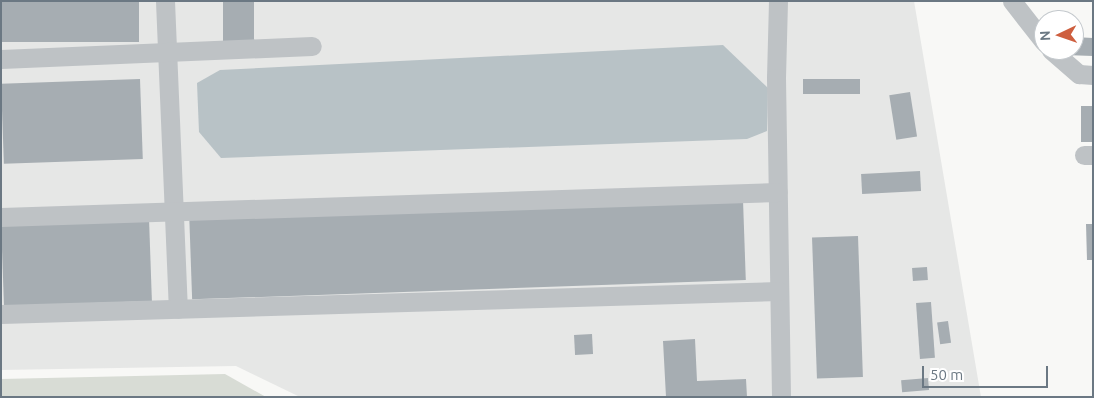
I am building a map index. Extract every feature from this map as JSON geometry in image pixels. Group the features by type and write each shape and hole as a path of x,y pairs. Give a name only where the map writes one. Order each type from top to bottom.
{"lane":[{"path":"165,1 178,309"},
{"path":"778,1 781,397"},
{"path":"1012,1 1034,29"},
{"path":"1,59 168,54 312,46"},
{"path":"1062,60 1079,74 1093,75"},
{"path":"1,217 778,192"},
{"path":"1,314 779,291"}],"shaded area":[{"path":"1,1 914,1 981,397 300,397 236,366 1,370"},
{"path":"723,45 768,88 767,131 747,139 221,158 199,132 197,83 220,70"},
{"path":"225,374 266,397 1,397 1,379"}],"building":[{"path":"1,1 139,1 139,42 1,42"},
{"path":"223,1 254,1 254,41 223,41"},
{"path":"1084,38 1093,38 1093,56 1084,56"},
{"path":"140,79 143,159 4,164 1,84"},
{"path":"803,79 860,79 860,94 803,94"},
{"path":"910,92 917,136 896,140 889,95"},
{"path":"1081,106 1093,106 1093,142 1081,142"},
{"path":"920,171 921,191 862,194 861,174"},
{"path":"743,200 746,280 192,299 189,219"},
{"path":"149,218 152,301 4,306 1,223"},
{"path":"1086,224 1093,224 1093,260 1087,260"},
{"path":"858,236 863,377 817,379 812,238"},
{"path":"927,267 928,280 913,281 912,268"},
{"path":"931,302 935,358 920,359 916,303"},
{"path":"948,321 951,343 940,344 937,323"},
{"path":"592,334 593,354 575,355 574,335"},
{"path":"695,339 697,381 746,379 747,397 666,397 663,341"},
{"path":"928,378 929,390 902,392 901,380"}]}
